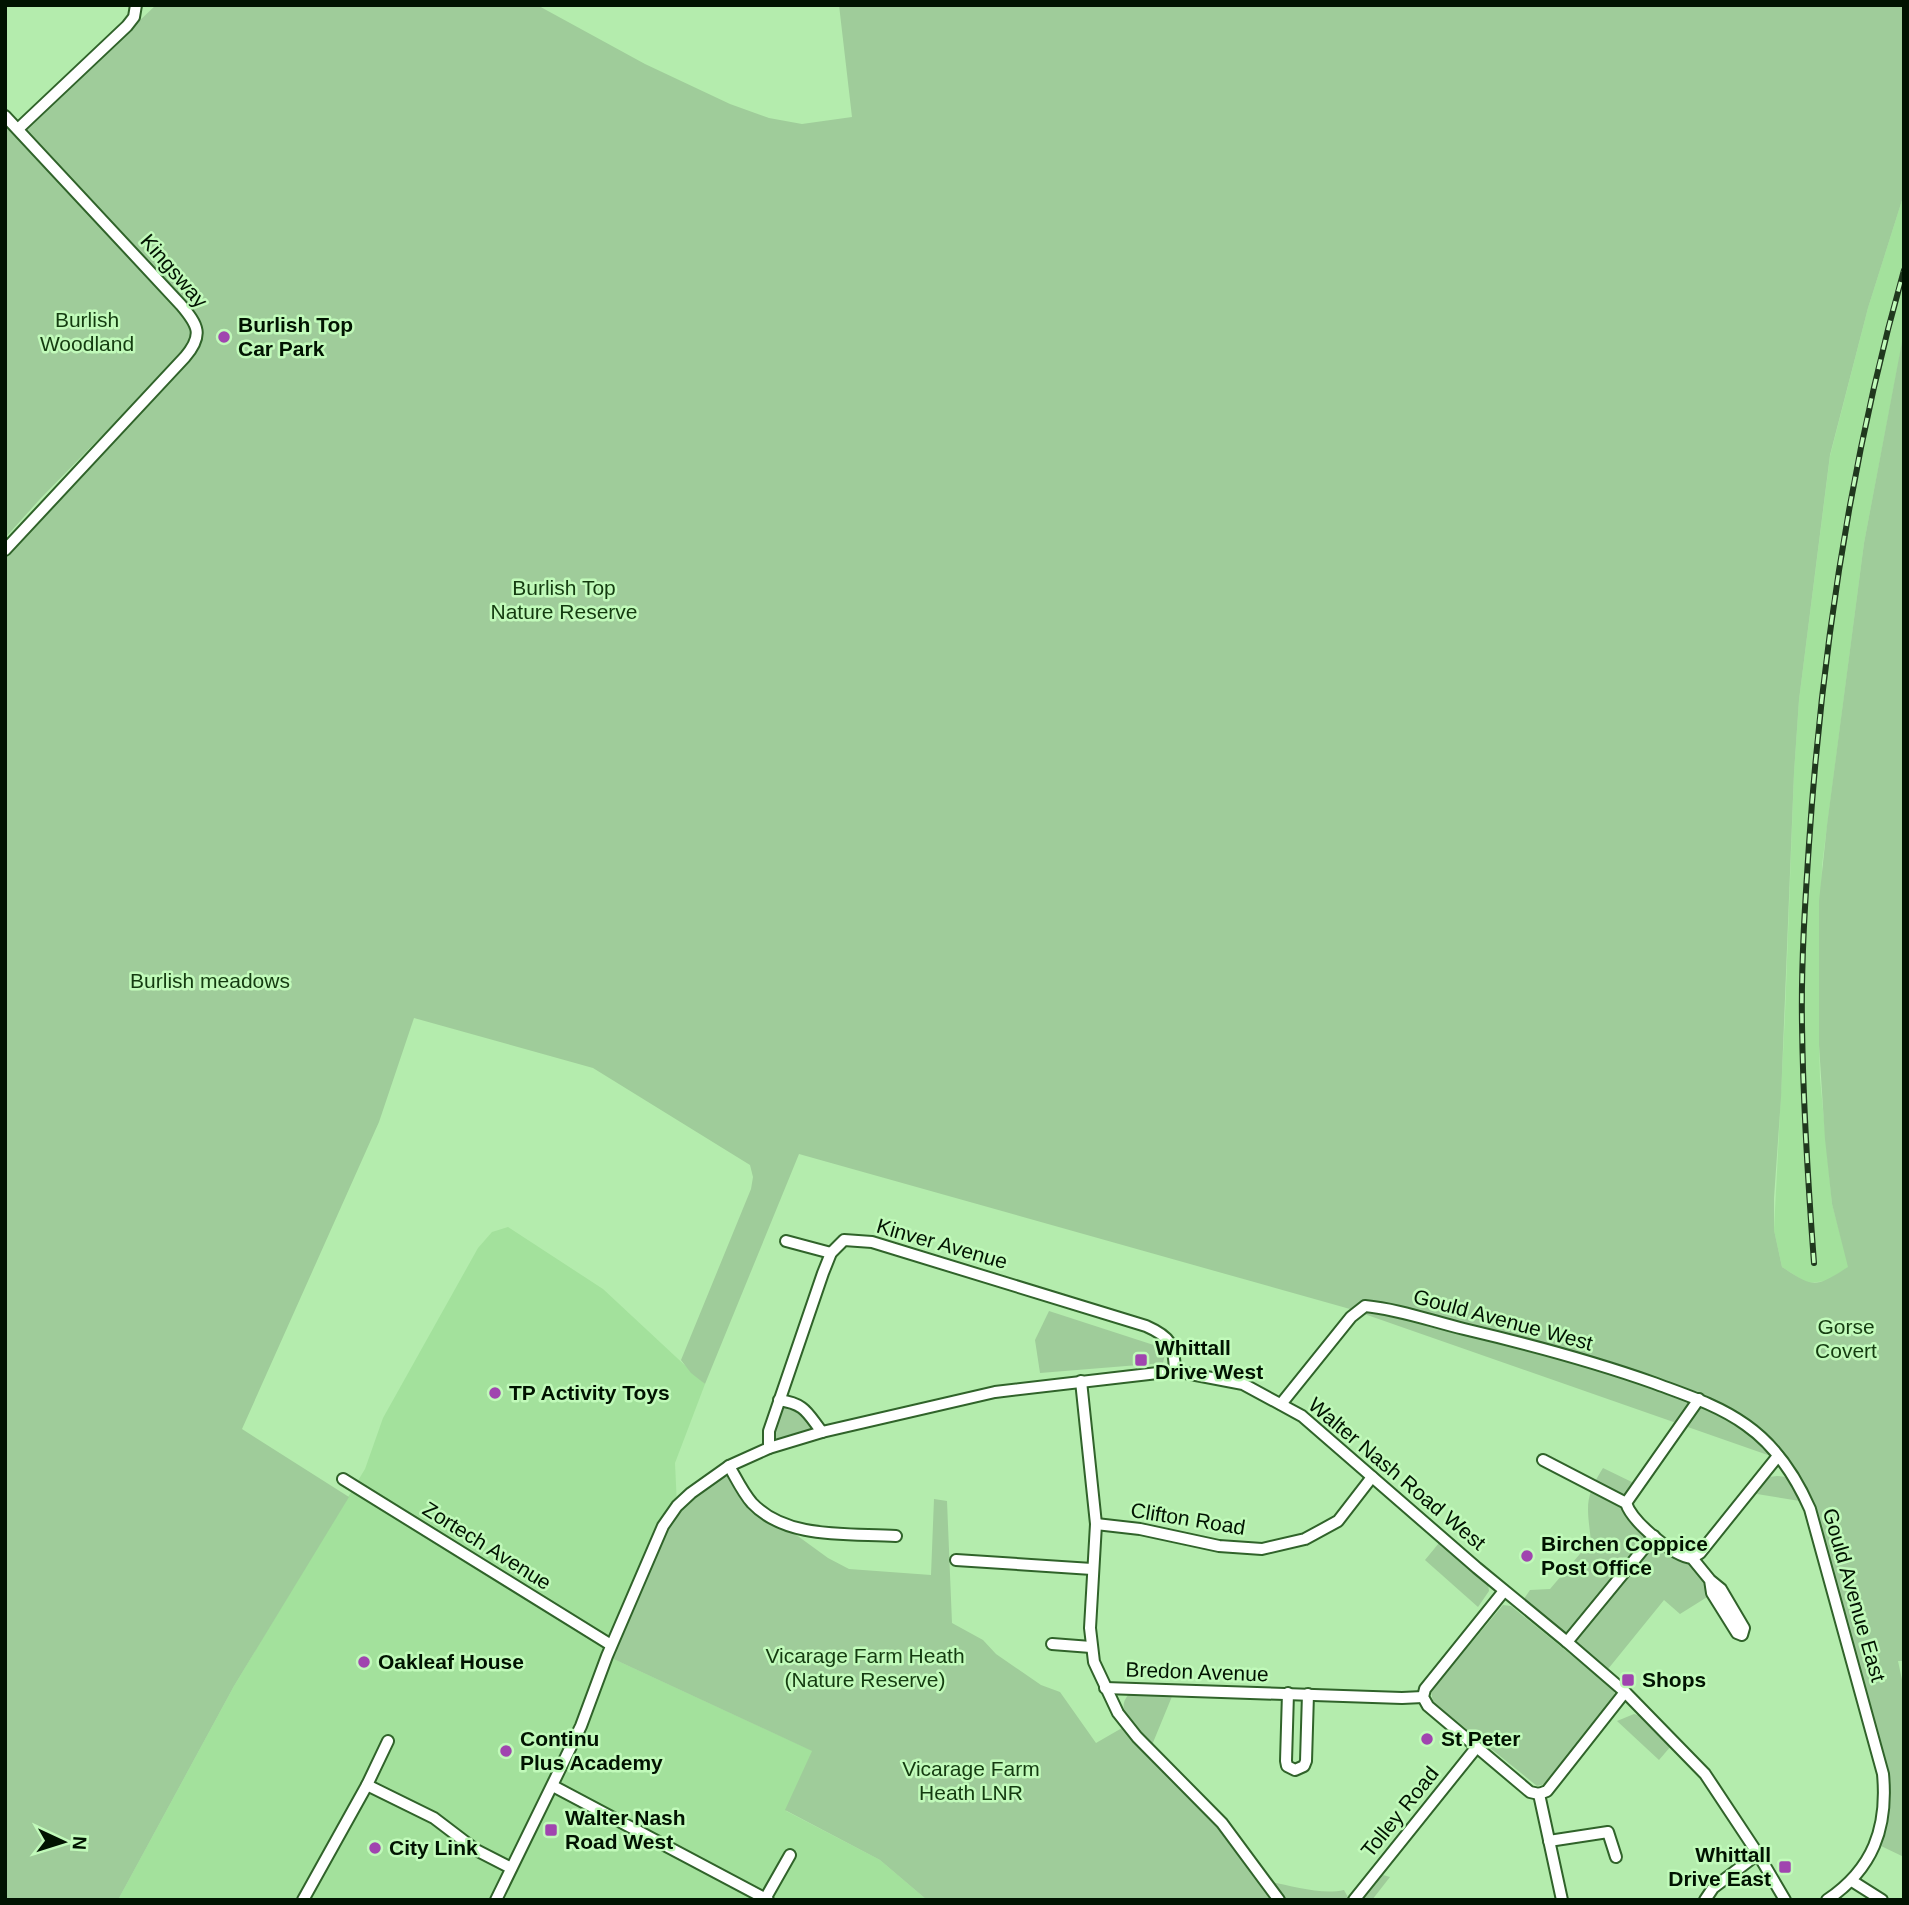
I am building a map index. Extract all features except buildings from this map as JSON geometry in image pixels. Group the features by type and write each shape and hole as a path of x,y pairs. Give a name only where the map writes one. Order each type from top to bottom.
{"street":[{"path":"18,129 127,26 134,17 136,5"},
{"name":"Kingsway","path":"5,116 181,305 192,318 197,333 197,340 186,357 5,550"},
{"name":"Kinver Avenue","path":"831,1253 844,1240 872,1242 1146,1325 1168,1339 1174,1352 1175,1371"},
{"path":"769,1448 769,1431 831,1253 786,1241"},
{"name":"Gould Avenue West","path":"1281,1404 1351,1317 1365,1306 1520,1342 1627,1374 1699,1399 1748,1426"},
{"name":"Walter Nash Road West","path":"496,1900 581,1726 611,1646 663,1526 677,1506 691,1493 729,1466 769,1448 822,1432 995,1392 1175,1371 1243,1384 1302,1416 1625,1692 1705,1773 1785,1900"},
{"path":"1081,1381 1096,1524 1090,1628 1094,1662 1118,1713 1137,1737 1222,1823 1279,1900"},
{"path":"1626,1503 1699,1399"},
{"path":"779,1400 799,1404 806,1409 822,1432"},
{"name":"Gould Avenue East","path":"1748,1426 1763,1438 1784,1462 1800,1487 1815,1526 1883,1774 1885,1806 1880,1832 1865,1863 1852,1881 1827,1900"},
{"path":"1543,1460 1626,1503 1629,1512 1654,1536 1685,1557 1692,1558 1700,1553 1778,1455"},
{"path":"729,1466 751,1502 780,1523 815,1531 896,1536"},
{"name":"Clifton Road","path":"1096,1524 1140,1529 1219,1546 1262,1549 1305,1539 1338,1521 1372,1477"},
{"name":"Zortech Avenue","path":"343,1479 611,1646"},
{"path":"1567,1642 1654,1536"},
{"path":"1692,1558 1710,1580"},
{"path":"956,1560 1092,1569"},
{"path":"1504,1591 1425,1689 1423,1697 1428,1706 1476,1748 1531,1791 1539,1794 1547,1791 1625,1692"},
{"path":"1052,1644 1091,1647"},
{"name":"Bredon Avenue","path":"1105,1688 1423,1697"},
{"name":"Bredon Avenue","path":"1288,1693 1286,1761 1287,1766 1295,1770 1304,1766 1306,1761 1308,1694"},
{"path":"303,1900 367,1785 388,1741"},
{"name":"Tolley Road","path":"1354,1900 1476,1748"},
{"path":"367,1785 434,1818 476,1850 511,1868"},
{"path":"553,1786 766,1899 790,1855"},
{"path":"1539,1794 1562,1900"},
{"path":"1549,1841 1608,1832 1616,1857"},
{"path":"1705,1900 1713,1888 1758,1854"},
{"path":"1852,1881 1882,1900"}],"shaded area":[{"path":"1904,194 1904,333 1864,543 1822,865 1820,1078 1832,1204 1849,1267 1826,1281 1807,1283 1782,1267 1774,1230 1799,700 1830,456 1868,308"},
{"path":"508,1227 603,1289 705,1384 675,1463 677,1506 607,1656 813,1751 786,1811 880,1860 927,1900 118,1900 234,1686 365,1469 383,1418 478,1248 492,1232"}],"green space":[{"path":"156,5 537,5 645,64 730,104 769,118 802,124 852,117 839,5 1904,5 1904,194 1868,308 1830,455 1799,700 1774,1230 1782,1267 1801,1279 1821,1282 1848,1267 1832,1204 1825,1139 1819,1045 1819,901 1864,543 1904,331 1904,1661 1898,1661 1904,1689 1904,1857 1881,1846 1887,1825 1888,1784 1851,1640 1788,1462 1350,1309 799,1154 705,1384 691,1373 681,1360 751,1189 753,1177 750,1165 593,1068 414,1018 379,1122 242,1429 349,1497 234,1686 118,1900 5,1900 5,559 200,346 197,326 202,325 197,316 24,130"},
{"name":"Burlish Woodland","path":"5,124 177,307 193,329 191,342 173,363 5,538"},
{"path":"1049,1311 1166,1349 1163,1363 1040,1373 1035,1340"},
{"path":"779,1400 791,1402 822,1432 772,1447"},
{"name":"Vicarage Farm Heath (Nature Reserve)","path":"729,1466 751,1502 828,1558 849,1569 931,1575 934,1499 947,1501 952,1623 983,1640 996,1654 1041,1685 1060,1692 1096,1743 1122,1728 1222,1823 1279,1900 927,1900 880,1860 785,1810 812,1751 607,1656 677,1506"},
{"path":"1603,1468 1638,1485 1626,1503 1654,1536 1692,1558 1712,1594 1680,1614 1664,1600 1604,1674 1521,1603 1530,1590 1550,1589 1591,1541 1588,1503"},
{"path":"1769,1477 1786,1477 1800,1501 1757,1494"},
{"path":"1439,1543 1488,1584 1489,1591 1478,1607 1425,1560"},
{"path":"1503,1605 1511,1606 1613,1689 1615,1694 1549,1783 1537,1786 1433,1702 1431,1691"},
{"path":"1129,1694 1173,1694 1152,1745 1125,1715 1125,1701"},
{"path":"1634,1714 1642,1716 1671,1746 1659,1760 1617,1721"},
{"path":"1383,1875 1390,1877 1372,1900 1363,1900"},
{"path":"1270,1882 1317,1891 1344,1890 1349,1899 1282,1900"}],"railway":[{"path":"1814,1263 1805,1114 1802,1002 1805,911 1815,771 1831,626 1854,483 1885,340 1904,270"}],"place":[{"name":"Burlish Top Car Park","path":"224,337"},
{"name":"Whittall Drive West","path":"1141,1360"},
{"name":"TP Activity Toys","path":"495,1393"},
{"name":"Birchen Coppice Post Office","path":"1527,1556"},
{"name":"Oakleaf House","path":"364,1662"},
{"name":"Shops","path":"1628,1680"},
{"name":"St Peter","path":"1427,1739"},
{"name":"Continu Plus Academy","path":"506,1751"},
{"name":"Walter Nash Road West","path":"551,1830"},
{"name":"City Link","path":"375,1848"},
{"name":"Whittall Drive East","path":"1785,1867"}],"park label":[{"name":"Burlish Top Nature Reserve","path":"564,600"},
{"name":"Burlish meadows","path":"210,981"},
{"name":"Gorse Covert","path":"1846,1339"},
{"name":"Vicarage Farm Heath LNR","path":"971,1781"}]}
